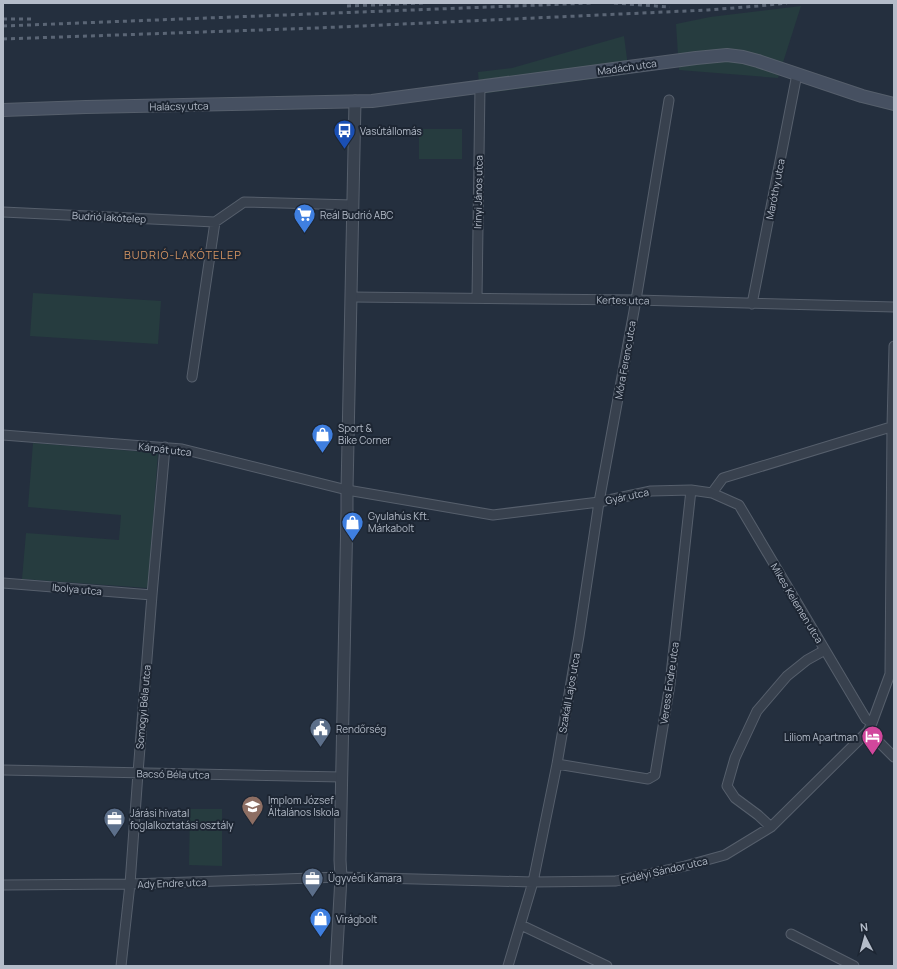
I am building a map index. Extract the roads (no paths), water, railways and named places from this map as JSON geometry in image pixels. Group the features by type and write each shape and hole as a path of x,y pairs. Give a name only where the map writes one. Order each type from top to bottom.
{"main road":[{"name":"Madách utca","path":"355,101 372,101 727,55 743,57 862,96 894,104"},
{"name":"Halácsy utca","path":"3,110 355,101"}],"street":[{"name":"Maróthy utca","path":"752,304 797,74"},
{"name":"Irinyi János utca","path":"477,298 480,86"},
{"name":"Móra Ferenc utca","path":"599,502 636,300 669,100"},
{"path":"336,966 341,877 340,853 355,101"},
{"path":"192,377 215,222 244,202 353,205"},
{"name":"Budrió lakótelep","path":"3,212 215,222"},
{"name":"Kertes utca","path":"352,297 636,300 894,307"},
{"path":"870,727 892,672 894,346"},
{"path":"712,493 723,478 893,426"},
{"name":"Kárpát utca","path":"3,435 182,449 347,490"},
{"name":"Somogyi Béla utca","path":"121,966 130,884 165,447"},
{"name":"Gyár utca","path":"347,490 493,515 599,502 651,491 691,490 712,493"},
{"name":"Veress Endre utca","path":"557,764 648,780 655,775 670,684 691,490"},
{"name":"Mikes Kelemen utca","path":"712,493 739,505 870,727 894,757"},
{"name":"Szakáll Lajos utca","path":"508,966 534,882 557,764 579,636 599,502"},
{"name":"Ibolya utca","path":"3,583 152,595"},
{"path":"770,827 758,815 735,798 727,786 735,758 757,711 787,676 807,660 825,650"},
{"name":"Erdélyi Sándor utca","path":"341,877 534,882 616,881 685,866 725,855 770,827 870,727"},
{"name":"Bacsó Béla utca","path":"3,770 342,777"},
{"name":"Ady Endre utca","path":"3,885 130,884 341,877"},
{"path":"521,925 607,966"},
{"path":"791,934 854,966"}],"railway":[{"path":"347,6 423,3"},
{"path":"3,26 591,3"},
{"path":"614,3 670,7"},
{"path":"3,39 317,28 708,10 787,3"},
{"path":"3,19 31,19"}],"place":[{"name":"Vasútállomás","path":"345,150"},
{"name":"Reál Budrió ABC","path":"305,234"},
{"name":"Sport & Bike Corner","path":"323,454"},
{"name":"Gyulahús Kft. Márkabolt","path":"352,542"},
{"name":"Rendőrség","path":"321,748"},
{"name":"Liliom Apartman","path":"873,756"},
{"name":"Implom József Általános Iskola","path":"253,826"},
{"name":"Járási hivatal foglalkoztatási osztály","path":"114,838"},
{"name":"Ügyvédi Kamara","path":"313,898"},
{"name":"Virágbolt","path":"320,938"}],"district":[{"name":"BUDRIÓ-LAKÓTELEP","path":"183,255"}]}
